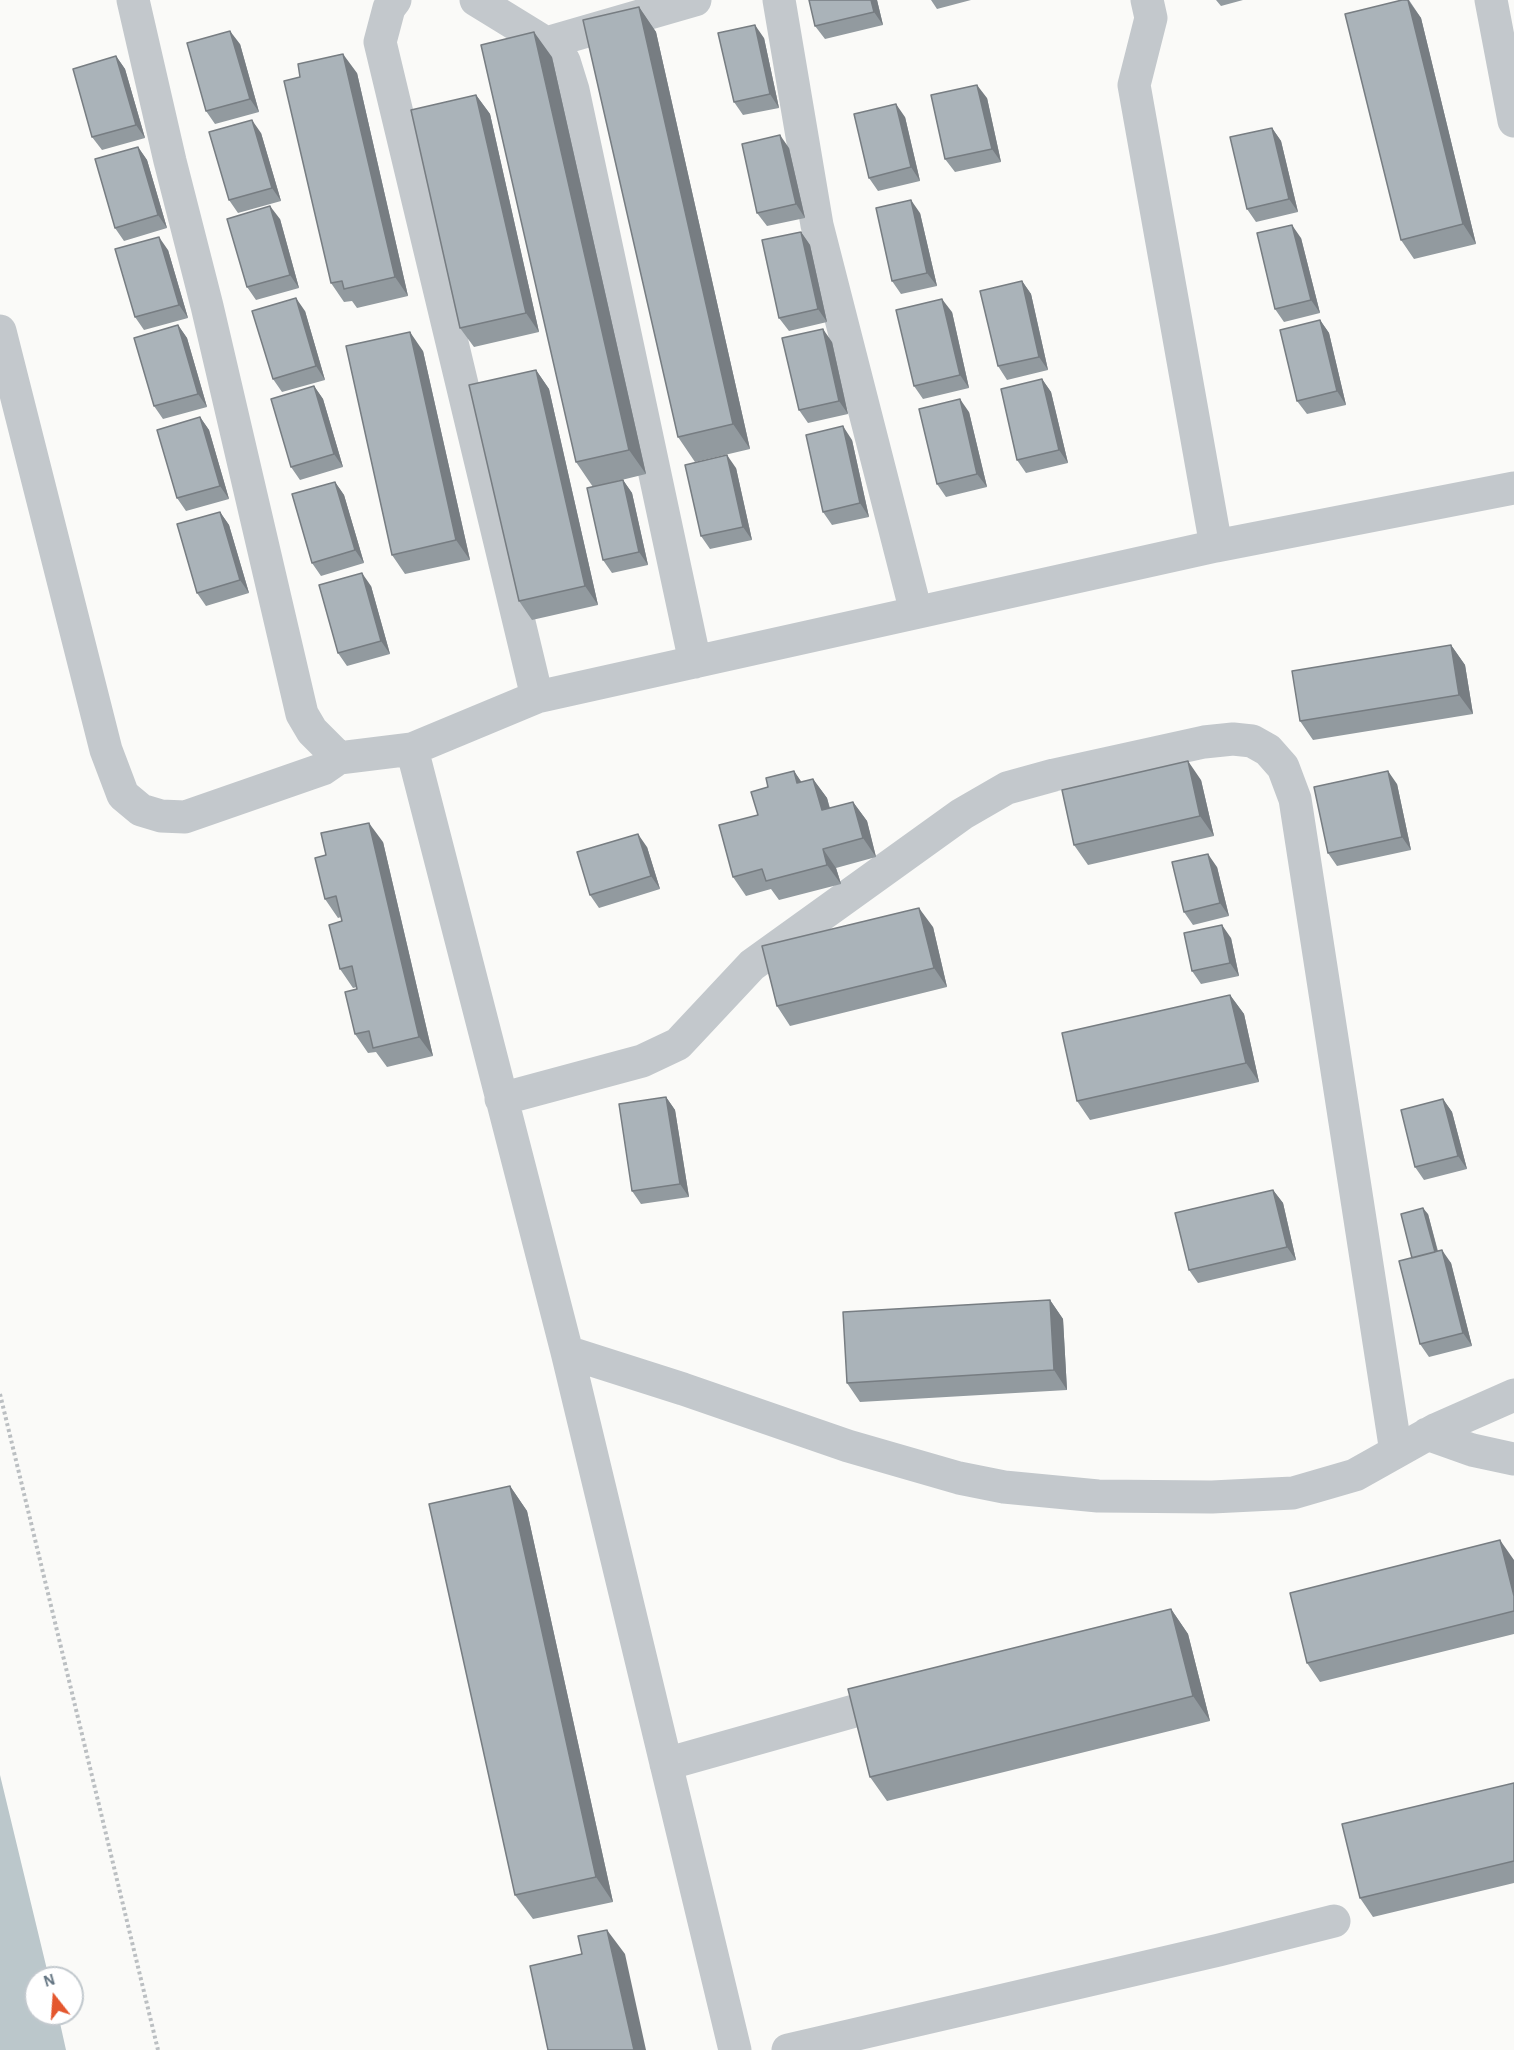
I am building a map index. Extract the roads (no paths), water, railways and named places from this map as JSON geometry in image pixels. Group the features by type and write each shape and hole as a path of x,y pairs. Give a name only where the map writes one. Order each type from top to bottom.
{"street":[{"path":"133,0 302,714 312,731 339,758"},
{"path":"395,0 389,8 380,42 537,697"},
{"path":"476,0 546,43 564,61 573,90 695,662"},
{"path":"546,43 695,0"},
{"path":"779,0 817,225 916,612"},
{"path":"1147,0 1150,18 1134,85 1215,546"},
{"path":"1491,0 1514,121"},
{"path":"0,331 106,750 123,795 141,810 161,816 185,818 323,769 339,758 412,749 537,697 1215,546 1514,488"},
{"path":"501,1100 642,1061 678,1044 752,965 962,814 1007,788 1054,775 1204,742 1233,739 1252,741 1268,750 1283,766 1295,799 1396,1452"},
{"path":"412,749 567,1352 735,2050"},
{"path":"567,1352 848,1446 959,1478 1004,1487 1109,1496 1212,1497 1293,1493 1355,1475 1427,1434 1514,1395"},
{"path":"1427,1434 1473,1450 1514,1459"},
{"path":"666,1764 924,1692"},
{"path":"788,2050 1334,1921"}]}
